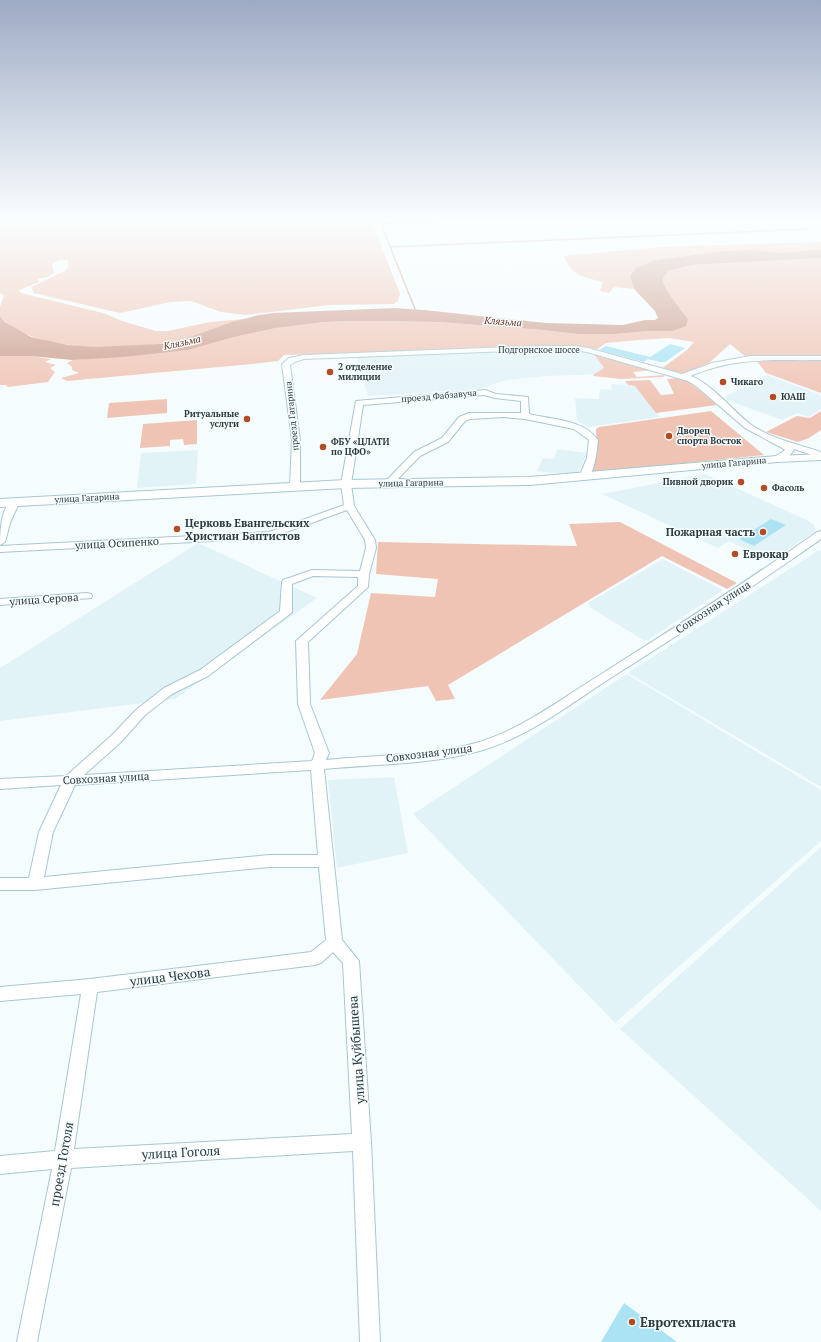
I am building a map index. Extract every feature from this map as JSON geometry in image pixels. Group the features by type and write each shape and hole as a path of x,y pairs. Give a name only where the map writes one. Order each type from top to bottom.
{"main road":[{"name":"улица Гагарина","path":"0,503 346,484 530,481 777,459 795,453 821,456"}],"street":[{"name":"Подгорнское шоссе","path":"304,357 486,350 575,348 588,350 682,377 699,384 748,426 772,440"},
{"name":"проезд Гагарина","path":"295,487 296,440 286,364 292,360 304,357"},
{"path":"682,377 700,369 717,364 751,358 821,358"},
{"name":"проезд Фабзавуча","path":"346,484 359,403 484,392 495,396 525,399 525,416"},
{"path":"389,483 417,454 445,440 462,419 469,416 525,416 541,421 569,424 589,434 594,440 594,450 584,477"},
{"path":"772,440 795,453"},
{"path":"772,440 790,450 784,456 777,459"},
{"path":"334,942 317,766 322,753 304,704 302,641 363,588 364,574 371,548 370,540 349,506 346,484"},
{"path":"0,542 5,523 14,502"},
{"name":"улица Осипенко","path":"0,549 270,535 349,506"},
{"name":"Совхозная улица","path":"0,784 317,766 463,750 480,746 506,736 539,718 644,653 821,534"},
{"path":"35,884 46,832 70,780 116,739 147,708 168,691 204,673 286,612 287,582 312,573 364,574"},
{"name":"улица Серова","path":"0,602 87,596"},
{"path":"0,884 35,884 269,860 327,861"},
{"name":"улица Чехова","path":"0,994 90,986 315,958 334,942"},
{"name":"улица Куйбышева","path":"334,942 351,961 362,1142 370,1342"},
{"name":"проезд Гоголя","path":"27,1342 63,1158 90,986"},
{"name":"улица Гоголя","path":"0,1165 63,1158 362,1142"}],"shaded area":[{"path":"0,282 40,282 19,290 21,293 103,313 122,321 156,331 168,331 210,322 244,319 183,339 164,343 140,346 87,347 61,344 36,338 15,329 0,316 0,307 4,295 0,293"},
{"path":"42,282 395,282 400,294 398,301 394,304 330,305 245,315 221,312 191,301 171,302 120,313 34,293 31,287"},
{"path":"602,282 632,282 634,289 614,287 609,293 600,291 603,282"},
{"path":"663,282 821,282 821,357 746,357 730,344 709,363 681,374 661,369 687,350 694,342 669,338 606,343 596,350 578,346 284,355 278,361 252,364 67,381 61,378 79,373 72,370 72,367 67,363 73,360 188,350 234,337 276,328 324,322 439,322 578,334 672,331 688,319 677,305"},
{"path":"547,350 581,351 600,357 601,366 608,374 547,376 507,380 479,389 368,396 357,357"},
{"path":"593,353 654,370 633,372 637,377 665,375 663,377 620,379 594,376 593,375 604,368"},
{"path":"0,356 30,356 51,359 45,362 56,365 50,368 55,372 48,382 8,387 6,385 0,385"},
{"path":"821,359 821,393 766,373 756,360"},
{"name":"ЮАШ","path":"767,375 821,395 821,409 809,417 797,413 782,420 722,398"},
{"path":"677,378 688,381 717,405 656,413 635,386 628,385 625,381 650,380 661,395 674,394 667,379"},
{"path":"611,384 635,386 660,417 588,427 577,421 575,398 599,399 600,389 612,390"},
{"path":"167,399 167,413 107,418 109,403"},
{"name":"Дворец спорта Восток","path":"711,411 764,455 589,473 597,450 596,429 599,427"},
{"path":"821,411 821,430 809,438 798,442 766,432 797,416 810,418"},
{"path":"197,420 197,444 184,445 183,439 170,440 170,446 140,448 143,424"},
{"path":"558,449 587,453 578,473 552,473 537,471 543,458 553,459"},
{"path":"198,450 196,484 137,488 141,453"},
{"path":"705,474 807,520 814,525 816,531 770,561 729,541 718,548 602,494"},
{"path":"620,522 737,583 727,589 662,556 448,685 455,699 436,701 428,686 320,700 357,654 371,593 435,597 438,579 376,574 378,542 577,546 569,524"},
{"path":"198,543 317,598 175,699 0,721 0,668"},
{"path":"819,550 821,551 821,787 628,673"},
{"path":"663,559 723,590 648,640 643,640 591,608 588,603"},
{"path":"627,674 821,790 821,841 615,1023 413,814"},
{"path":"394,777 408,853 337,868 328,780"},
{"path":"821,847 821,1211 620,1029"}],"water":[{"name":"Клязьма","path":"632,282 663,282 677,305 688,319 686,326 672,331 578,334 439,322 324,322 276,328 234,337 188,350 122,357 73,360 30,356 0,356 0,316 5,322 31,337 68,345 96,347 159,344 184,339 232,322 273,313 395,308 546,323 623,325 645,320 655,320 658,318 655,311 634,289"}],"building":[{"path":"670,344 685,348 665,362 648,359 644,362 599,350 606,346 650,357"},
{"name":"Пожарная часть","path":"771,519 786,525 754,546 739,539"},
{"name":"Евротехпласта","path":"624,1303 677,1342 601,1342"}],"waterway":[{"path":"404,282 415,309"}],"place":[{"name":"2 отделение милиции","path":"330,372"},
{"name":"Чикаго","path":"723,382"},
{"name":"ЮАШ","path":"773,397"},
{"name":"Ритуальные услуги","path":"247,419"},
{"name":"Дворец спорта Восток","path":"669,436"},
{"name":"ФБУ «ЦЛАТИ по ЦФО»","path":"323,447"},
{"name":"Пивной дворик","path":"741,482"},
{"name":"Фасоль","path":"764,488"},
{"name":"Церковь Евангельских Христиан Баптистов","path":"177,529"},
{"name":"Пожарная часть","path":"763,532"},
{"name":"Еврокар","path":"735,554"},
{"name":"Евротехпласта","path":"632,1322"}]}
